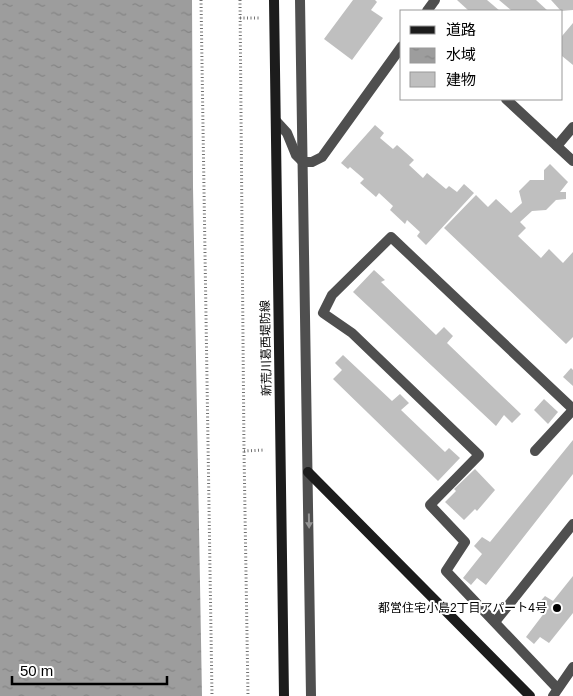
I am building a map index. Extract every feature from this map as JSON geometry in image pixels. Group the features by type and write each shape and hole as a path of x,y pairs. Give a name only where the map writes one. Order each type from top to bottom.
{"main road":[{"name":"新荒川葛西堤防線","path":"274,0 284,696"},
{"path":"308,472 530,696"}],"street":[{"path":"300,0 311,696"},
{"path":"276,121 287,133 296,155 303,162 312,162 322,157 400,49"},
{"path":"507,100 573,161"},
{"path":"557,146 573,127"},
{"path":"323,313 332,294 391,237 573,409 535,451"},
{"path":"305,314 323,313 352,333 479,455 430,505 466,542 446,571 495,622 555,692 573,667"},
{"path":"495,622 573,524"}],"path":[{"path":"201,0 212,696"},
{"path":"240,0 248,696"},
{"path":"244,451 265,450 266,463 280,463"}],"water":[{"path":"0,0 192,0 193,187 202,696 0,696"}],"building":[{"path":"353,0 375,0 377,2 371,10 383,18 352,60 324,39"},
{"path":"457,0 487,0 499,10 468,10"},
{"path":"499,0 536,0 547,10 511,10"},
{"path":"551,0 573,0 573,10 560,10"},
{"path":"573,23 573,65 563,57 563,35"},
{"path":"375,125 384,133 380,138 393,149 397,145 414,160 409,165 423,178 427,173 446,189 449,186 457,192 464,184 474,193 426,245 417,236 420,232 407,220 405,224 390,210 393,206 379,193 376,197 360,183 364,179 350,167 348,169 341,163"},
{"path":"550,164 568,182 560,192 566,192 566,199 556,200 546,210 532,211 520,222 526,228 518,236 541,258 549,249 563,263 573,252 573,337 566,344 444,228 476,195 488,207 496,199 511,213 522,203 519,191 530,180 544,180 544,170"},
{"path":"374,270 385,280 381,282 436,335 444,327 453,336 447,343 521,414 512,423 504,415 496,426 353,292"},
{"path":"343,355 392,401 400,394 409,403 401,410 445,452 449,448 460,458 438,481 333,379 342,370 335,363"},
{"path":"571,368 573,370 573,386 563,377"},
{"path":"544,399 558,412 548,424 534,410"},
{"path":"573,440 573,474 486,585 477,578 471,585 463,578 482,554 474,546 482,537 490,542"},
{"path":"475,469 495,490 477,511 475,509 464,520 445,502 456,491 454,489"},
{"name":"都営住宅小島2丁目アパート4号","path":"573,576 573,613 549,643 540,637 534,644 526,637 545,612 537,605 545,596 553,601"}],"place":[{"name":"都営住宅小島2丁目アパート4号","path":"557,608"}]}
